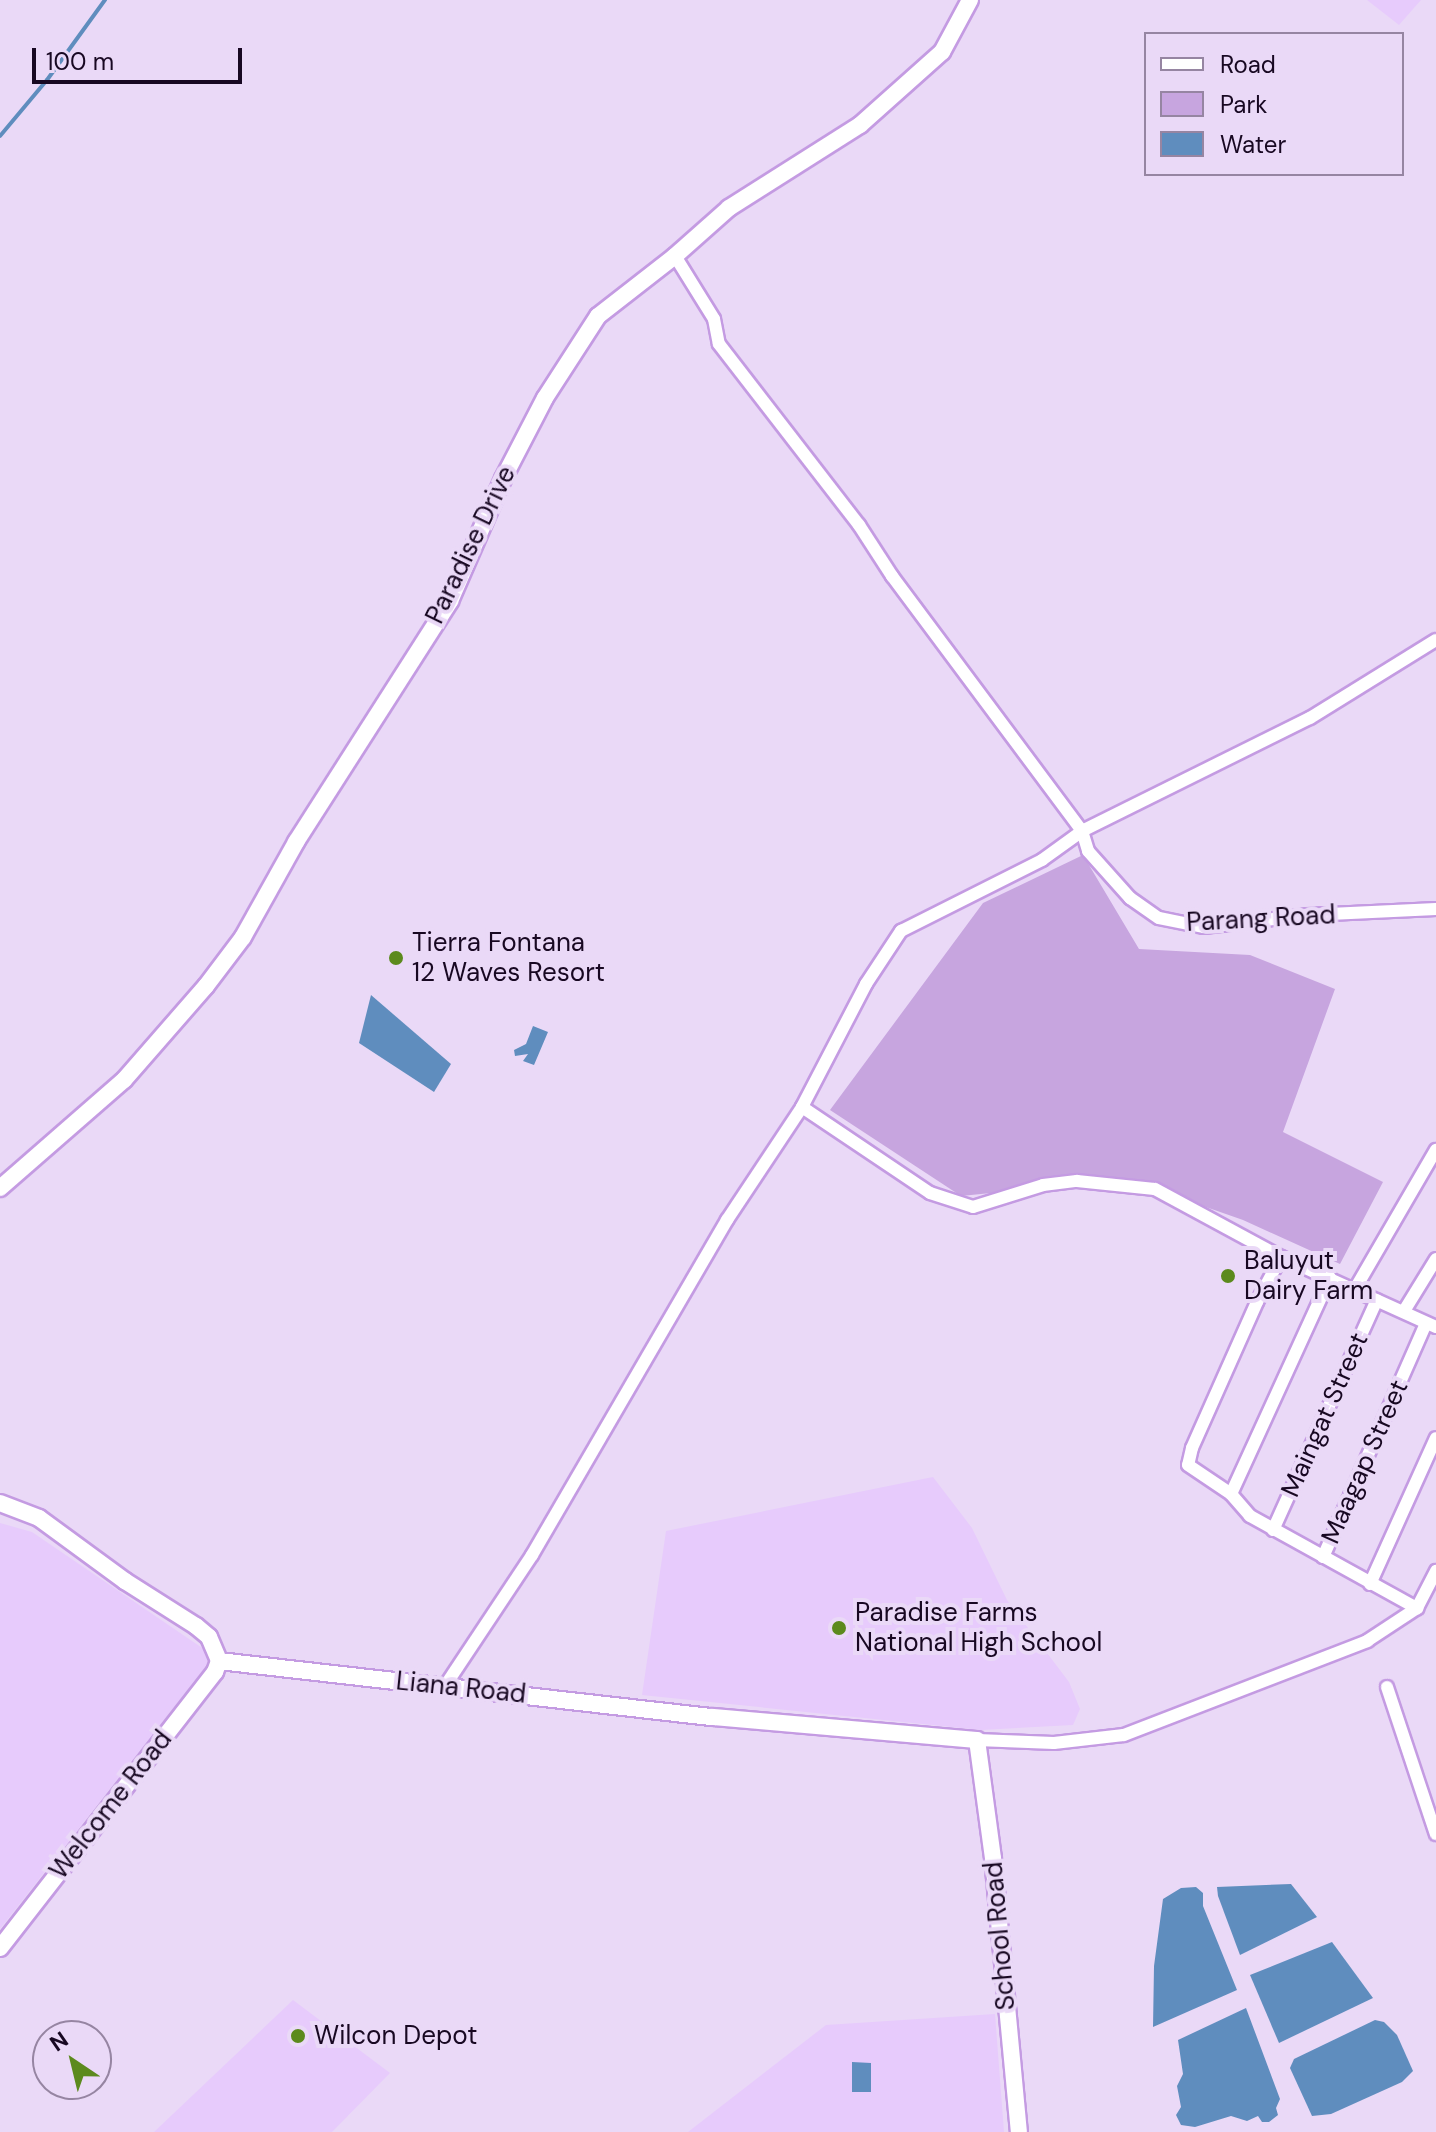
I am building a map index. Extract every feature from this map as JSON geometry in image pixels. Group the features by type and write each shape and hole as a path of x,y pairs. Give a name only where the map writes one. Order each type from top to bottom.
{"street":[{"name":"Paradise Drive","path":"0,1188 124,1080 206,986 243,937 296,842 450,601 503,479 545,398 598,316 675,256 729,208 860,125 933,62 970,0"},
{"name":"Parang Road","path":"675,256 714,319 719,344 859,525 892,576 1082,831 1088,851 1130,898 1151,914 1173,923 1204,927 1308,915 1436,909"},
{"path":"445,1686 532,1555 727,1220 802,1107 866,984 901,931 1042,860 1082,831 1310,718 1436,640"},
{"path":"802,1107 930,1193 973,1207 1043,1185 1077,1181 1155,1189 1281,1257 1431,1326"},
{"path":"1355,1289 1436,1150"},
{"path":"1281,1257 1257,1302 1192,1448 1189,1467 1231,1494 1242,1510 1273,1530 1417,1608"},
{"path":"1404,1311 1436,1259"},
{"path":"1231,1494 1330,1278"},
{"name":"Maingat Street","path":"1273,1530 1377,1300"},
{"name":"Maagap Street","path":"1323,1557 1431,1326"},
{"path":"1370,1584 1436,1438"},
{"path":"0,1503 39,1518 125,1581 196,1626 209,1637 219,1661"},
{"path":"977,1740 1054,1743 1124,1735 1367,1641 1417,1608 1436,1571"},
{"name":"Liana Road","path":"219,1661 713,1717 977,1740"},
{"name":"Welcome Road","path":"0,1948 215,1672 219,1661"},
{"path":"1387,1687 1435,1830"},
{"name":"School Road","path":"977,1740 993,1858 1019,2132"}],"shaded area":[{"path":"1367,0 1421,0 1399,25"},
{"name":"Paradise Farms National High School","path":"933,1477 972,1528 1007,1600 1069,1682 1080,1709 1073,1725 981,1730 642,1695 666,1531"},
{"path":"0,1523 32,1532 214,1656 0,1929"},
{"name":"Wilcon Depot","path":"293,2000 390,2073 332,2132 154,2132"},
{"path":"995,2014 1004,2132 688,2132 826,2025"}],"green space":[{"path":"1083,855 1139,949 1250,955 1335,989 1283,1132 1383,1182 1340,1264 1243,1220 1163,1192 1096,1176 1058,1178 1011,1191 961,1196 830,1110 983,903"}],"water":[{"path":"371,995 451,1064 434,1092 359,1043"},
{"path":"533,1026 548,1032 534,1065 523,1061 528,1054 515,1056 514,1050 526,1044"},
{"path":"1291,1884 1317,1917 1240,1955 1217,1887"},
{"path":"1196,1887 1203,1893 1203,1906 1237,1990 1153,2027 1154,1966 1163,1899 1181,1888"},
{"path":"1332,1942 1373,1998 1279,2043 1250,1975"},
{"path":"1246,2008 1280,2099 1276,2108 1278,2115 1269,2122 1262,2122 1258,2116 1247,2121 1231,2116 1195,2127 1181,2125 1176,2115 1181,2107 1177,2086 1183,2074 1178,2040"},
{"path":"1375,2020 1384,2022 1397,2035 1413,2071 1402,2082 1331,2114 1312,2116 1290,2068 1294,2059"},
{"path":"852,2062 871,2063 871,2092 852,2092"}],"waterway":[{"path":"0,136 47,80 105,0"}],"place":[{"name":"Tierra Fontana 12 Waves Resort","path":"396,958"},
{"name":"Baluyut Dairy Farm","path":"1228,1276"},
{"name":"Paradise Farms National High School","path":"839,1628"},
{"name":"Wilcon Depot","path":"298,2036"}]}
